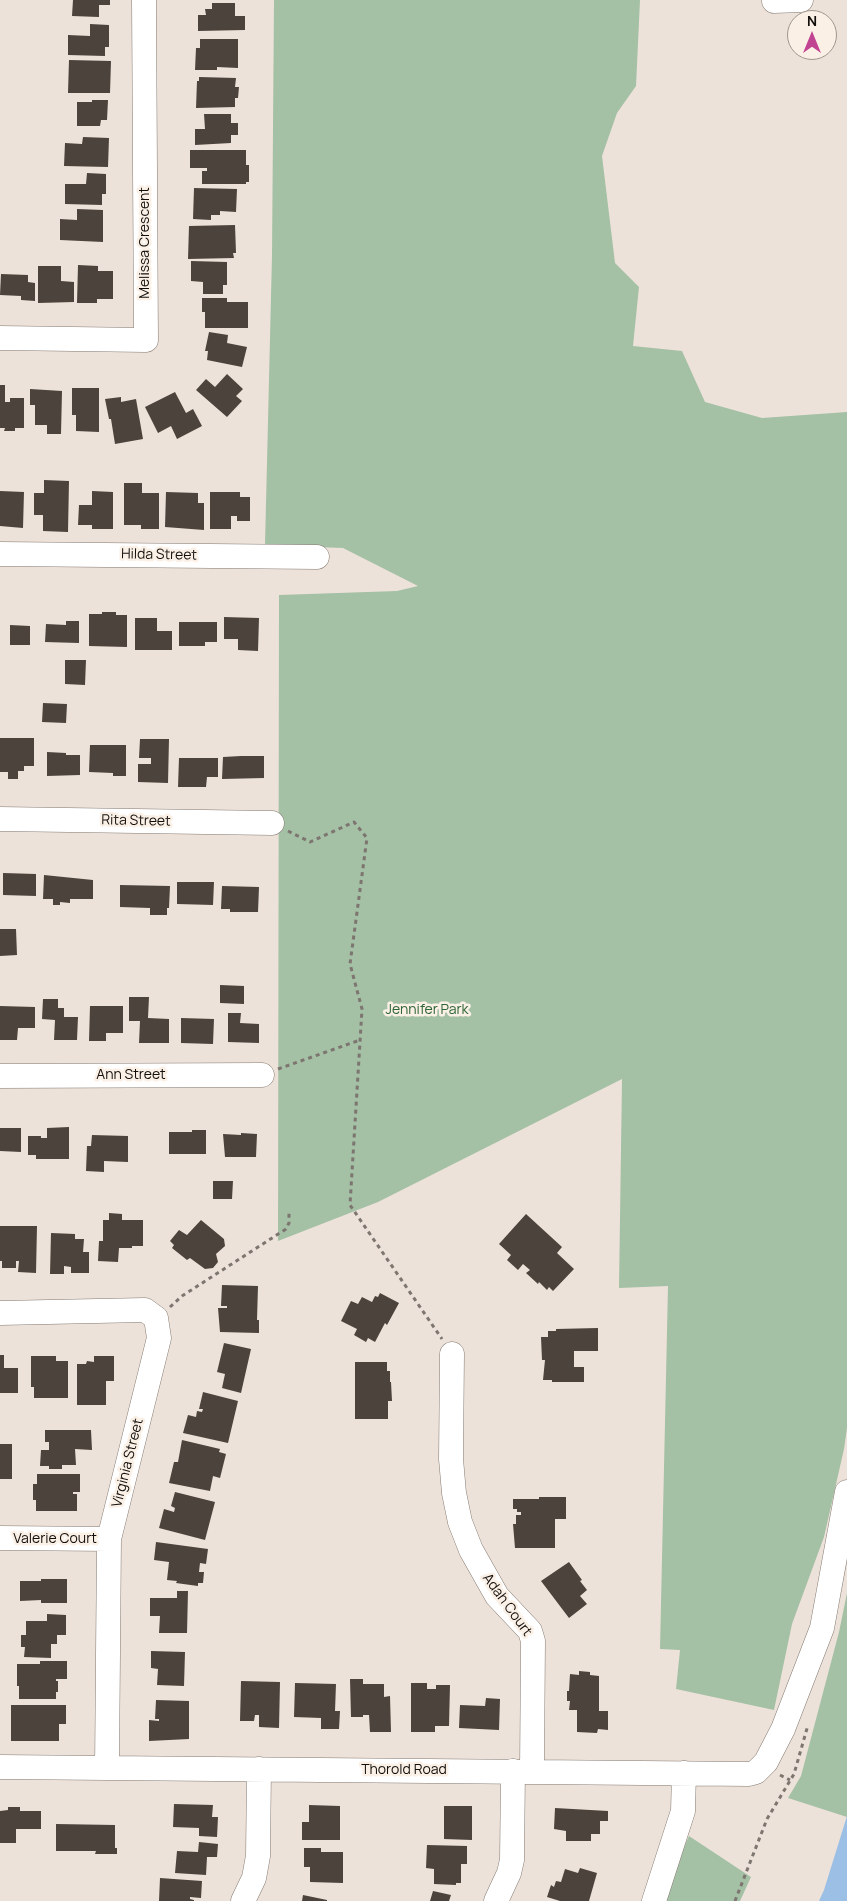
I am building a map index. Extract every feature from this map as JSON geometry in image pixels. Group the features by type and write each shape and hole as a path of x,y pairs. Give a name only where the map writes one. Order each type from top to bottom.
{"street":[{"name":"Melissa Crescent","path":"0,338 146,340 144,0"},
{"path":"774,1 801,0"},
{"name":"Hilda Street","path":"0,554 317,557"},
{"name":"Rita Street","path":"0,819 272,823"},
{"name":"Ann Street","path":"0,1076 262,1075"},
{"path":"0,1312 145,1310 156,1318"},
{"name":"Virginia Street","path":"107,1768 109,1539 159,1338 156,1318"},
{"name":"Adah Court","path":"452,1354 451,1459 454,1493 460,1522 470,1550 498,1596 530,1631 533,1641 523,1771 512,1860 509,1874 496,1901"},
{"name":"Thorold Road","path":"0,1767 749,1774 756,1772 766,1762 783,1729 822,1628 847,1492"},
{"name":"Valerie Court","path":"0,1538 109,1539"},
{"path":"244,1901 254,1878 258,1856 259,1769"},
{"path":"654,1901 684,1812 684,1773"}],"path":[{"path":"272,823 310,842 354,822 367,838 350,964 362,1009 350,1205 452,1354"},
{"path":"262,1075 360,1040"},
{"path":"156,1318 182,1296 286,1229 289,1223 289,1210"},
{"path":"735,1901 767,1819 794,1774 809,1720"}],"green space":[{"name":"Jennifer Park","path":"274,0 640,0 636,86 617,113 602,156 615,263 639,287 633,346 682,351 705,402 762,418 847,412 847,1428 824,1537 792,1624 774,1710 676,1689 680,1650 660,1649 668,1286 619,1288 622,1079 378,1202 278,1241 279,595 397,591 418,586 343,548 265,545 272,255"},
{"path":"847,1593 847,1817 788,1798 801,1776 839,1632"},
{"path":"689,1836 751,1877 740,1901 659,1901"}],"water":[{"path":"847,1816 847,1901 819,1901 824,1890"}],"building":[{"path":"73,0 110,0 110,5 99,5 99,17 72,16"},
{"path":"212,3 235,3 235,16 245,16 245,30 198,31 198,15 206,15 205,9 212,9"},
{"path":"90,24 109,25 109,47 105,47 105,56 68,55 68,35 90,36"},
{"path":"200,39 238,39 238,68 217,67 217,70 195,70 196,48 200,48"},
{"path":"69,60 111,61 110,93 68,93"},
{"path":"199,77 236,78 235,87 239,87 238,98 235,98 235,107 196,108 197,81 199,81"},
{"path":"92,100 108,100 107,120 101,120 100,126 77,126 77,102 92,102"},
{"path":"204,114 231,114 231,123 238,123 238,135 231,135 231,143 195,145 195,129 205,129"},
{"path":"83,137 109,138 108,167 64,166 65,143 82,144"},
{"path":"190,150 246,150 246,165 249,165 249,182 246,182 246,184 202,184 202,171 207,171 207,168 190,168"},
{"path":"87,173 106,174 106,194 102,194 102,205 65,204 65,184 86,184"},
{"path":"194,188 237,189 236,212 220,211 220,215 211,215 211,220 193,219"},
{"path":"77,209 103,210 103,242 60,240 60,219 77,220"},
{"path":"235,225 236,253 233,253 234,258 188,259 189,226"},
{"path":"191,261 227,262 227,285 223,285 223,294 203,294 203,282 191,281"},
{"path":"78,265 98,266 98,271 113,271 113,299 97,299 97,303 77,303"},
{"path":"38,266 61,266 61,281 74,282 74,302 38,303"},
{"path":"1,274 28,275 28,282 35,283 35,301 21,300 21,296 0,295"},
{"path":"202,298 227,298 227,302 248,302 248,328 205,328 205,312 202,312"},
{"path":"209,332 228,335 227,343 247,347 242,367 207,360 208,351 205,351"},
{"path":"227,374 243,389 236,396 242,401 227,417 196,390 206,379 215,387"},
{"path":"0,385 5,385 5,402 10,402 10,398 24,398 24,428 15,428 15,431 4,431 5,428 0,428"},
{"path":"72,388 99,388 99,432 76,431 76,415 72,415"},
{"path":"30,389 62,391 61,434 47,434 47,425 35,425 35,405 30,405"},
{"path":"175,392 186,413 193,409 202,426 177,439 171,426 158,433 145,407"},
{"path":"121,397 121,402 136,399 143,439 115,444 111,419 109,419 105,399"},
{"path":"44,480 69,481 68,532 43,531 43,515 34,515 34,493 44,493"},
{"path":"124,483 142,483 142,493 159,493 159,529 141,529 141,525 124,525"},
{"path":"0,491 24,492 23,528 0,526"},
{"path":"92,491 113,492 113,529 92,529 92,525 78,525 79,505 92,505"},
{"path":"166,492 198,493 198,503 204,503 204,530 165,527"},
{"path":"210,492 240,492 240,497 250,497 250,521 237,521 237,516 231,516 231,529 210,529"},
{"path":"102,612 116,612 116,615 127,615 127,647 89,646 89,614 102,614"},
{"path":"224,617 259,618 258,651 238,650 238,639 224,639"},
{"path":"135,618 157,618 157,631 172,631 172,650 135,650"},
{"path":"66,621 79,621 79,643 45,642 46,624 66,625"},
{"path":"179,622 217,622 217,642 205,642 205,646 179,646"},
{"path":"10,625 30,626 30,645 10,645"},
{"path":"65,660 86,660 85,685 65,684"},
{"path":"43,703 67,704 66,723 42,722"},
{"path":"0,738 34,738 34,766 24,766 24,771 18,771 18,779 8,779 8,772 0,772"},
{"path":"140,739 169,739 168,783 138,782 138,764 151,764 151,758 139,758"},
{"path":"90,745 126,745 126,776 113,776 113,773 89,772"},
{"path":"47,752 80,755 80,775 47,776"},
{"path":"264,756 264,778 222,779 223,757"},
{"path":"179,758 218,758 218,777 207,777 206,787 178,787"},
{"path":"3,873 36,874 36,896 3,895"},
{"path":"44,875 93,880 93,899 70,899 70,903 60,902 60,905 53,905 53,899 43,899"},
{"path":"177,882 214,882 213,905 177,904"},
{"path":"120,885 170,886 167,915 150,915 150,908 120,907"},
{"path":"222,886 259,887 258,912 230,912 230,909 221,909"},
{"path":"0,929 16,929 17,955 0,956"},
{"path":"220,985 244,986 244,1004 220,1003"},
{"path":"129,997 149,997 148,1018 169,1019 169,1043 139,1043 140,1021 129,1021"},
{"path":"43,999 58,999 58,1008 64,1008 64,1017 78,1017 77,1040 54,1040 55,1020 42,1019"},
{"path":"0,1006 35,1007 35,1028 18,1028 17,1040 0,1040"},
{"path":"90,1006 123,1006 123,1033 106,1033 106,1041 89,1041"},
{"path":"228,1013 241,1013 240,1023 259,1024 259,1043 228,1042"},
{"path":"181,1018 214,1019 213,1044 181,1043"},
{"path":"69,1127 69,1159 36,1159 36,1155 28,1155 28,1136 47,1138 47,1128"},
{"path":"0,1128 21,1128 21,1152 0,1151"},
{"path":"192,1130 206,1130 206,1154 169,1154 169,1132 192,1132"},
{"path":"241,1133 257,1134 256,1157 225,1157 223,1134 241,1135"},
{"path":"92,1135 128,1136 128,1162 104,1161 104,1172 86,1171 87,1146 91,1146"},
{"path":"213,1181 233,1181 232,1199 213,1199"},
{"path":"109,1213 122,1214 122,1220 143,1220 143,1246 119,1248 118,1262 98,1261 99,1241 103,1241 103,1220 109,1220"},
{"path":"526,1214 562,1247 557,1253 574,1269 553,1291 549,1287 547,1290 539,1282 538,1284 526,1273 530,1270 523,1264 518,1270 507,1260 511,1255 499,1244"},
{"path":"201,1220 224,1239 225,1246 216,1254 218,1262 213,1268 205,1269 190,1258 187,1260 172,1248 174,1245 170,1241 179,1230 187,1235"},
{"path":"0,1226 37,1226 36,1273 18,1272 19,1261 16,1261 16,1268 2,1268 2,1261 0,1261"},
{"path":"51,1233 75,1234 75,1239 84,1239 83,1252 89,1252 89,1273 71,1273 71,1267 64,1266 64,1274 50,1274"},
{"path":"222,1285 258,1286 257,1320 259,1320 259,1333 220,1332 218,1308 227,1308 227,1306 221,1306"},
{"path":"380,1293 399,1303 375,1342 368,1338 366,1342 354,1335 357,1329 341,1321 351,1301 358,1304 362,1297 372,1302 375,1296 378,1297"},
{"path":"598,1328 598,1351 574,1351 574,1367 584,1367 584,1382 552,1382 552,1380 543,1380 545,1360 542,1360 541,1337 548,1337 548,1331 556,1331 556,1329"},
{"path":"224,1343 251,1349 241,1393 222,1388 225,1374 217,1372"},
{"path":"0,1355 4,1355 4,1368 18,1368 18,1393 0,1393"},
{"path":"31,1356 56,1356 56,1361 68,1361 68,1398 34,1398 34,1387 31,1387"},
{"path":"94,1356 114,1356 114,1381 106,1381 106,1405 77,1405 77,1364 86,1364 87,1361 94,1362"},
{"path":"355,1362 387,1362 387,1371 390,1371 392,1401 388,1401 388,1419 355,1419"},
{"path":"203,1392 238,1401 228,1443 183,1433 188,1415 196,1417 197,1411 202,1412 203,1409 199,1409"},
{"path":"45,1430 91,1430 92,1450 75,1449 76,1465 62,1465 62,1469 49,1469 49,1466 40,1466 41,1450 49,1450 49,1442 45,1442"},
{"path":"182,1440 220,1449 219,1452 226,1454 220,1478 213,1476 210,1491 169,1483 174,1462 178,1462"},
{"path":"0,1444 12,1444 12,1479 0,1479"},
{"path":"37,1474 80,1474 80,1492 73,1492 73,1494 77,1494 77,1511 36,1511 36,1500 33,1500 33,1484 37,1484"},
{"path":"175,1492 215,1502 205,1540 159,1528 164,1509 174,1512 175,1508 171,1506"},
{"path":"539,1497 566,1497 566,1519 555,1519 555,1548 515,1548 513,1524 516,1524 516,1515 521,1515 521,1512 513,1509 513,1499 539,1499"},
{"path":"156,1542 208,1549 206,1564 200,1563 199,1572 204,1572 203,1583 198,1583 198,1586 167,1580 169,1562 154,1560"},
{"path":"569,1562 587,1590 580,1596 587,1604 569,1618 541,1581"},
{"path":"41,1579 67,1579 67,1603 41,1603 41,1600 20,1601 20,1581 41,1581"},
{"path":"177,1591 188,1591 187,1633 159,1633 160,1616 150,1616 150,1598 177,1598"},
{"path":"47,1614 66,1615 66,1635 57,1635 57,1644 51,1644 51,1658 24,1657 25,1647 21,1647 21,1635 26,1635 26,1621 47,1621"},
{"path":"151,1651 185,1652 184,1686 157,1685 158,1669 151,1668"},
{"path":"40,1661 67,1661 67,1679 56,1679 58,1681 58,1692 56,1692 56,1699 19,1699 17,1664 40,1664"},
{"path":"579,1671 590,1672 590,1675 599,1676 599,1711 608,1711 608,1730 598,1729 597,1733 577,1732 577,1710 569,1710 570,1701 567,1701 567,1691 569,1691 570,1674 579,1675"},
{"path":"350,1679 363,1679 363,1684 384,1684 384,1697 390,1696 391,1732 370,1732 369,1715 351,1717"},
{"path":"241,1681 280,1682 279,1728 259,1727 259,1715 255,1715 254,1721 240,1721"},
{"path":"295,1683 336,1684 335,1711 340,1711 339,1729 321,1729 321,1718 294,1717"},
{"path":"411,1683 427,1683 427,1689 436,1689 436,1685 450,1685 449,1726 435,1726 435,1732 411,1732"},
{"path":"486,1698 500,1699 499,1730 459,1728 460,1705 485,1706"},
{"path":"156,1700 189,1701 189,1739 149,1741 149,1720 159,1721 159,1719 155,1719"},
{"path":"11,1705 66,1705 66,1724 59,1724 59,1741 11,1741"},
{"path":"174,1804 213,1805 212,1817 218,1817 217,1837 199,1836 199,1828 173,1827"},
{"path":"309,1805 340,1806 340,1840 302,1840 302,1822 309,1822"},
{"path":"444,1806 472,1806 472,1840 444,1839"},
{"path":"8,1807 20,1807 20,1811 41,1811 41,1829 16,1829 16,1843 0,1843 0,1811 8,1810"},
{"path":"555,1808 608,1811 608,1821 600,1821 600,1834 591,1834 591,1841 566,1841 566,1831 554,1829"},
{"path":"56,1824 115,1825 115,1848 117,1848 117,1854 95,1854 96,1851 56,1851"},
{"path":"199,1842 218,1844 217,1857 207,1857 206,1875 175,1873 177,1851 198,1852"},
{"path":"427,1845 467,1846 467,1864 461,1864 461,1883 456,1883 456,1885 434,1884 434,1869 426,1868"},
{"path":"304,1848 321,1848 321,1852 343,1852 343,1883 310,1882 310,1867 304,1867"},
{"path":"580,1868 597,1873 589,1901 560,1901 547,1897 551,1885 554,1887 556,1881 561,1882 565,1869 578,1873"},
{"path":"160,1878 202,1881 201,1898 190,1897 194,1901 159,1901"},
{"path":"433,1891 451,1895 449,1901 430,1901"},
{"path":"303,1895 327,1900 327,1901 302,1901"}]}
